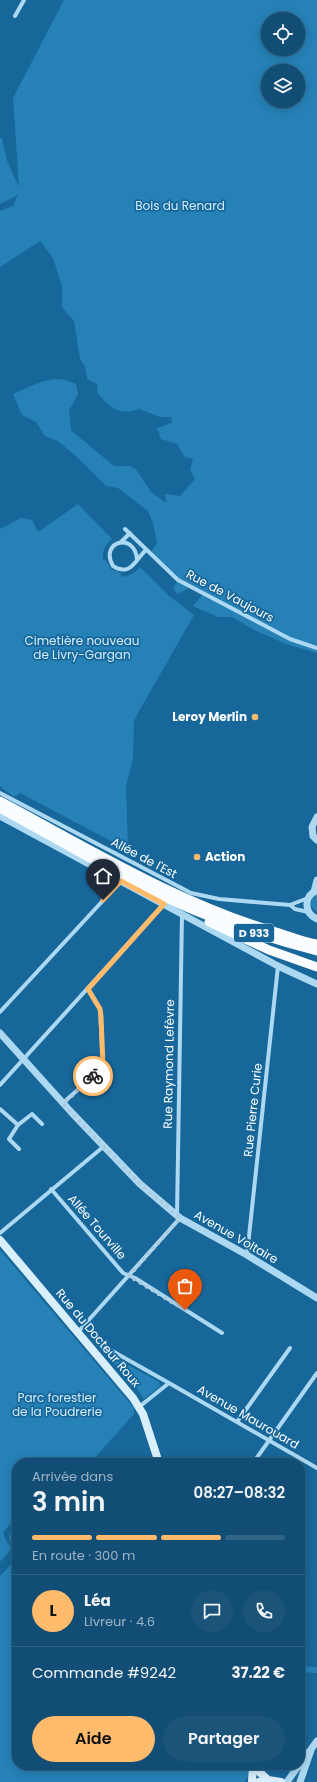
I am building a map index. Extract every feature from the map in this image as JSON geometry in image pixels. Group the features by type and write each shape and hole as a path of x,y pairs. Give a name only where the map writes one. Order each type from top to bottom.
{"highway":[{"name":"D 933","path":"0,801 140,876 195,903 249,924 317,944"},
{"name":"D 933","path":"0,808 138,882 193,909 248,931 317,951"},
{"path":"193,909 198,916 268,950 317,967"}],"main road":[{"name":"Rue du Docteur Roux","path":"0,1240 139,1407 152,1438 158,1458"},
{"path":"252,1782 254,1770"},
{"path":"257,1770 264,1781 281,1782"}],"street":[{"path":"15,16 24,0"},
{"name":"Rue de Vaujours","path":"125,529 178,580 290,639 317,648"},
{"path":"121,542 127,542 136,551 137,558 135,564 130,569 118,570 109,560 109,553 112,548 130,533"},
{"path":"137,558 146,550"},
{"name":"Allée de l'Est","path":"0,793 191,893 218,899 290,905 308,912"},
{"path":"0,816 278,966 317,984"},
{"path":"317,817 312,827 313,836 317,840"},
{"path":"316,920 308,912 307,906 308,898 315,891 317,880"},
{"path":"0,1012 121,881"},
{"name":"Allée de l'Est","path":"290,905 308,898"},
{"path":"0,1085 164,904"},
{"name":"Rue Raymond Lefèvre","path":"178,1217 182,914"},
{"name":"Rue Pierre Curie","path":"247,1255 278,966"},
{"path":"63,1104 103,1067 100,1009 88,989"},
{"name":"Avenue Voltaire","path":"0,1033 63,1104 103,1146 140,1184 178,1217 247,1255 317,1298"},
{"path":"0,1109 18,1125"},
{"path":"19,1149 9,1139 18,1125 32,1114 42,1124"},
{"path":"0,1233 103,1146"},
{"name":"Allée Tourville","path":"51,1190 120,1270 222,1333"},
{"path":"78,1332 129,1276 178,1217"},
{"name":"Avenue Maurouard","path":"98,1343 300,1458"},
{"path":"237,1422 290,1348"},
{"path":"256,1458 317,1373"},
{"path":"139,1407 169,1383"},
{"name":"Avenue Maurouard","path":"305,1461 317,1468"},
{"path":"305,1758 317,1741"},
{"path":"305,1767 311,1750"},
{"path":"286,1782 296,1770"},
{"path":"300,1782 304,1770"}],"green space":[{"name":"Bois du Renard","path":"64,0 317,0 317,653 286,644 254,630 232,617 218,617 193,606 204,593 191,587 178,594 173,589 178,580 150,553 157,543 153,523 148,511 118,488 106,486 58,441 45,436 36,422 22,415 13,394 44,381 59,379 68,381 76,384 78,394 69,411 71,430 114,466 130,466 136,469 151,492 166,503 165,494 180,496 195,479 190,470 193,459 185,457 177,444 161,439 157,428 172,423 171,417 160,417 139,409 125,412 111,407 98,394 97,384 87,379 85,366 80,359 74,321 62,307 62,286 53,258 40,241 0,267 0,211 13,206 18,195 0,204 0,138 2,138 7,161 19,187 13,98"},
{"name":"Cimetière nouveau de Livry-Gargan","path":"78,504 112,539 104,548 103,554 103,560 105,560 111,569 121,573 121,577 132,574 140,567 168,595 194,615 134,720 133,759 126,786 128,850 20,793 14,797 0,786 0,529 21,518 32,520 38,532"},
{"path":"317,894 317,913 311,906 312,899"},
{"name":"Parc forestier de la Poudrerie","path":"0,1250 134,1408 134,1414 94,1458 12,1458 12,1524 10,1524 3,1533 8,1544 12,1548 0,1562"},
{"path":"105,1352 159,1382 160,1386 144,1399 127,1374 122,1373"},
{"path":"12,1532 12,1543 10,1541 9,1536"},
{"path":"12,1563 12,1770 248,1770 249,1775 244,1782 0,1782 0,1576"},
{"path":"305,1666 317,1667 317,1673 305,1672"}],"way so far":[{"path":"93,1076 63,1104 140,1184 180,1218 129,1276 135,1278 185,1310"}],"place":[{"name":"Leroy Merlin","path":"255,717"},
{"name":"Action","path":"197,857"}],"route":[{"path":"93,1076 103,1067 101,1016 96,1000 88,989 164,904 121,881 103,900"}]}
